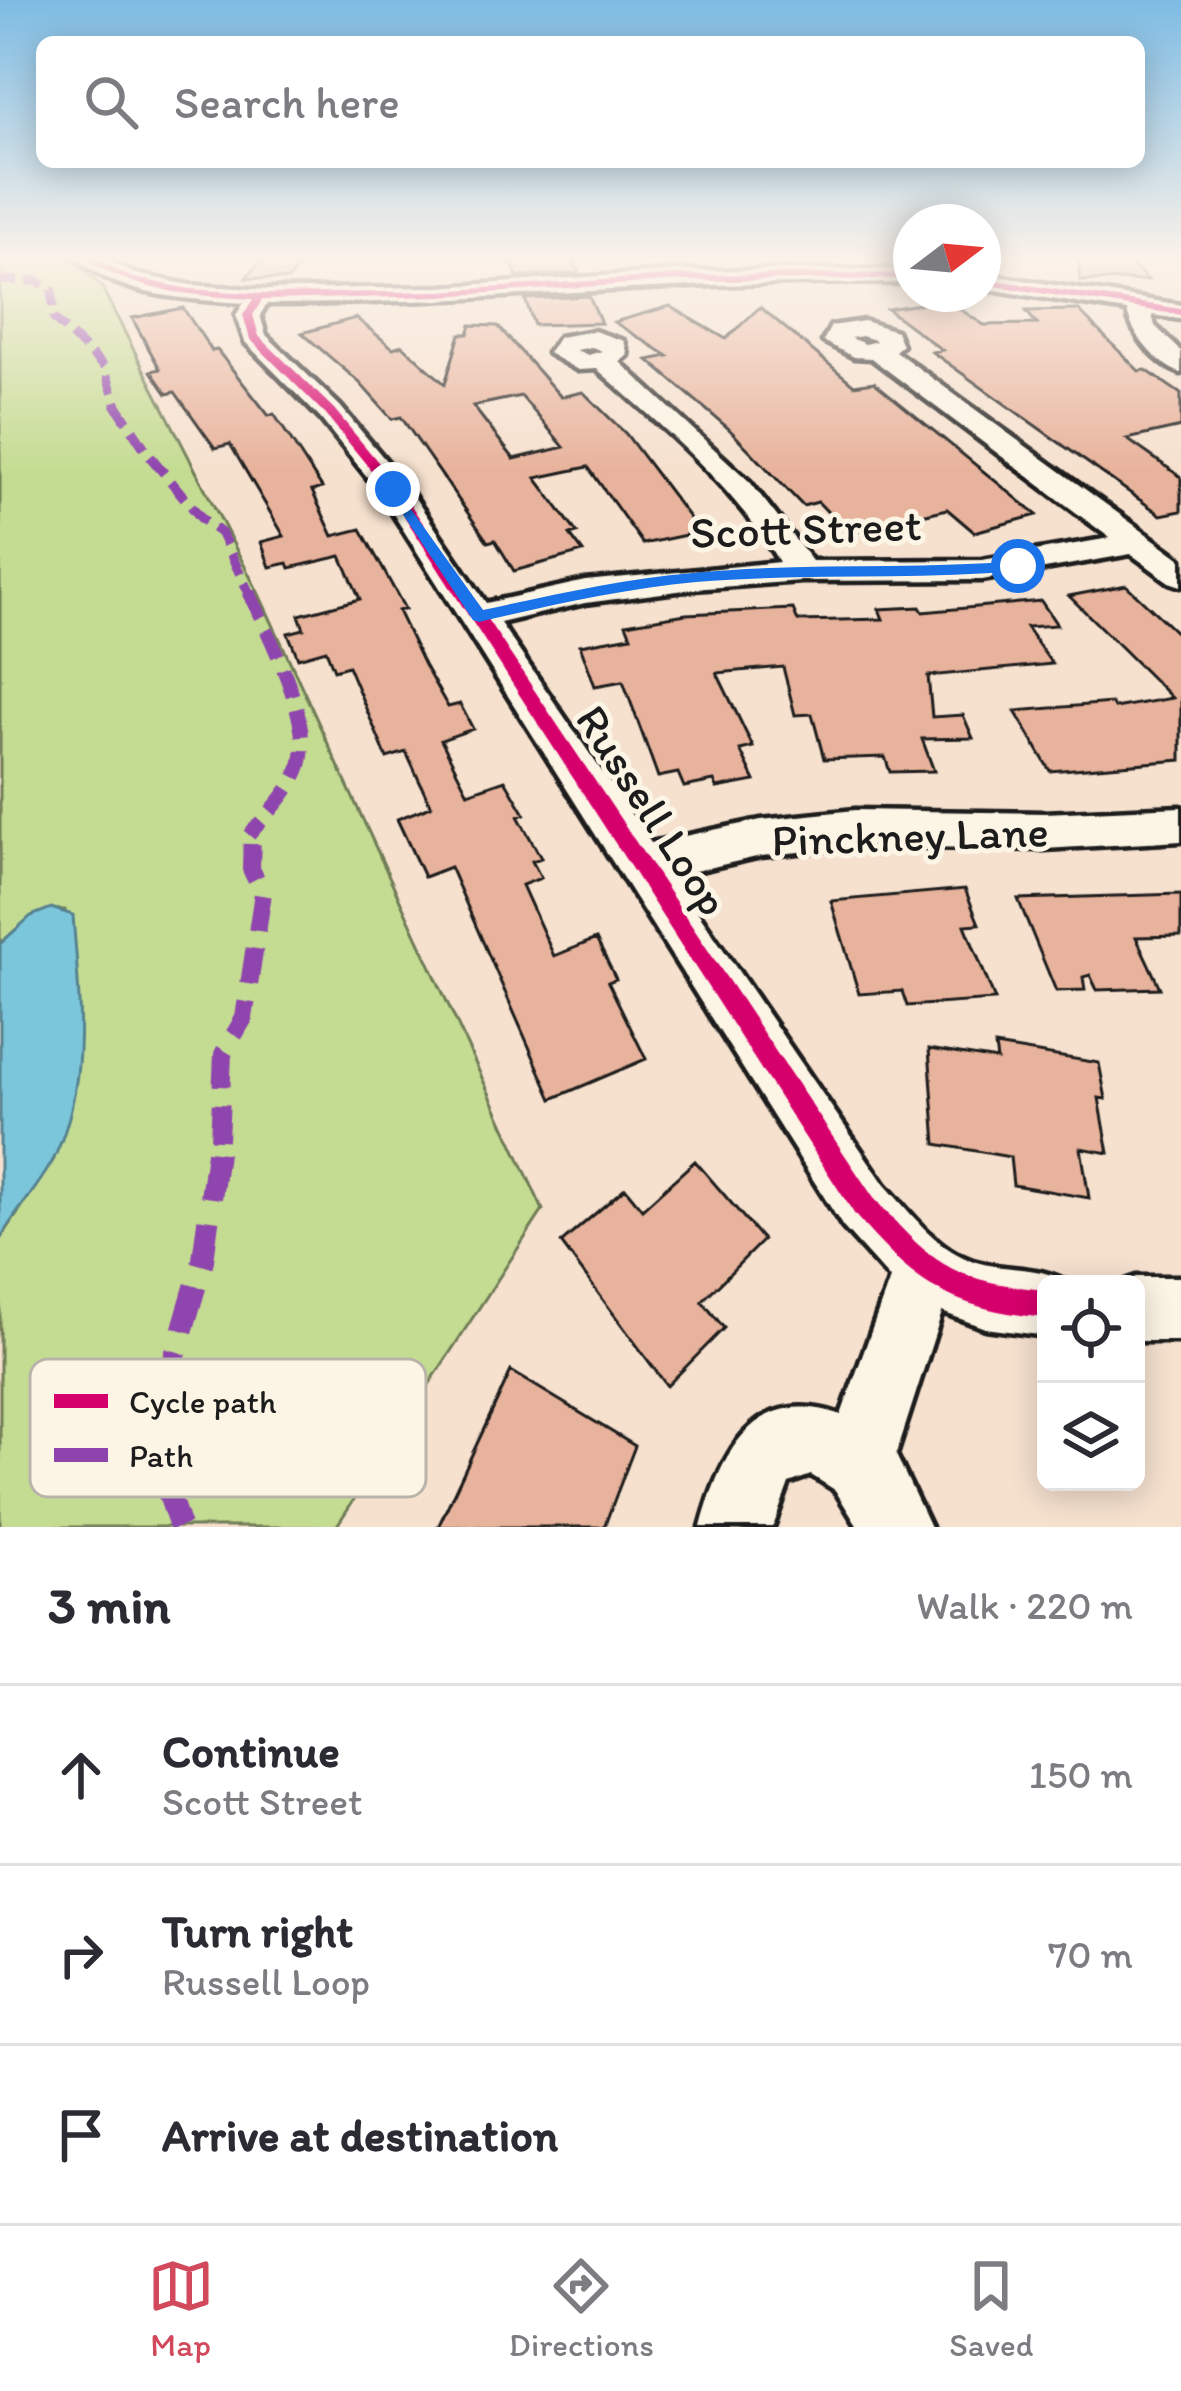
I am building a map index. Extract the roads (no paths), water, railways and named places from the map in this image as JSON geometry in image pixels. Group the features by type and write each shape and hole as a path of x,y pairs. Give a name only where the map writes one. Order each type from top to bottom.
{"street":[{"name":"Russell Loop","path":"252,328 254,337 374,463 864,1206 925,1270 955,1289 1037,1303"},
{"path":"1143,328 1181,364"},
{"path":"879,351 1181,575"},
{"path":"604,362 745,497 777,532 801,571"},
{"name":"Scott Street","path":"479,616 648,583 801,571 982,569 1137,543"},
{"name":"Pinckney Lane","path":"642,864 761,838 855,828 1044,831 1181,824"},
{"path":"858,1462 925,1270"},
{"path":"1145,1309 1181,1309"},
{"path":"737,1527 751,1472 768,1453 789,1442 812,1440 836,1447 858,1462 879,1489 894,1527"}],"water":[{"path":"51,908 73,915 79,1036 74,1096 56,1154 0,1240 0,944 31,916"}]}
